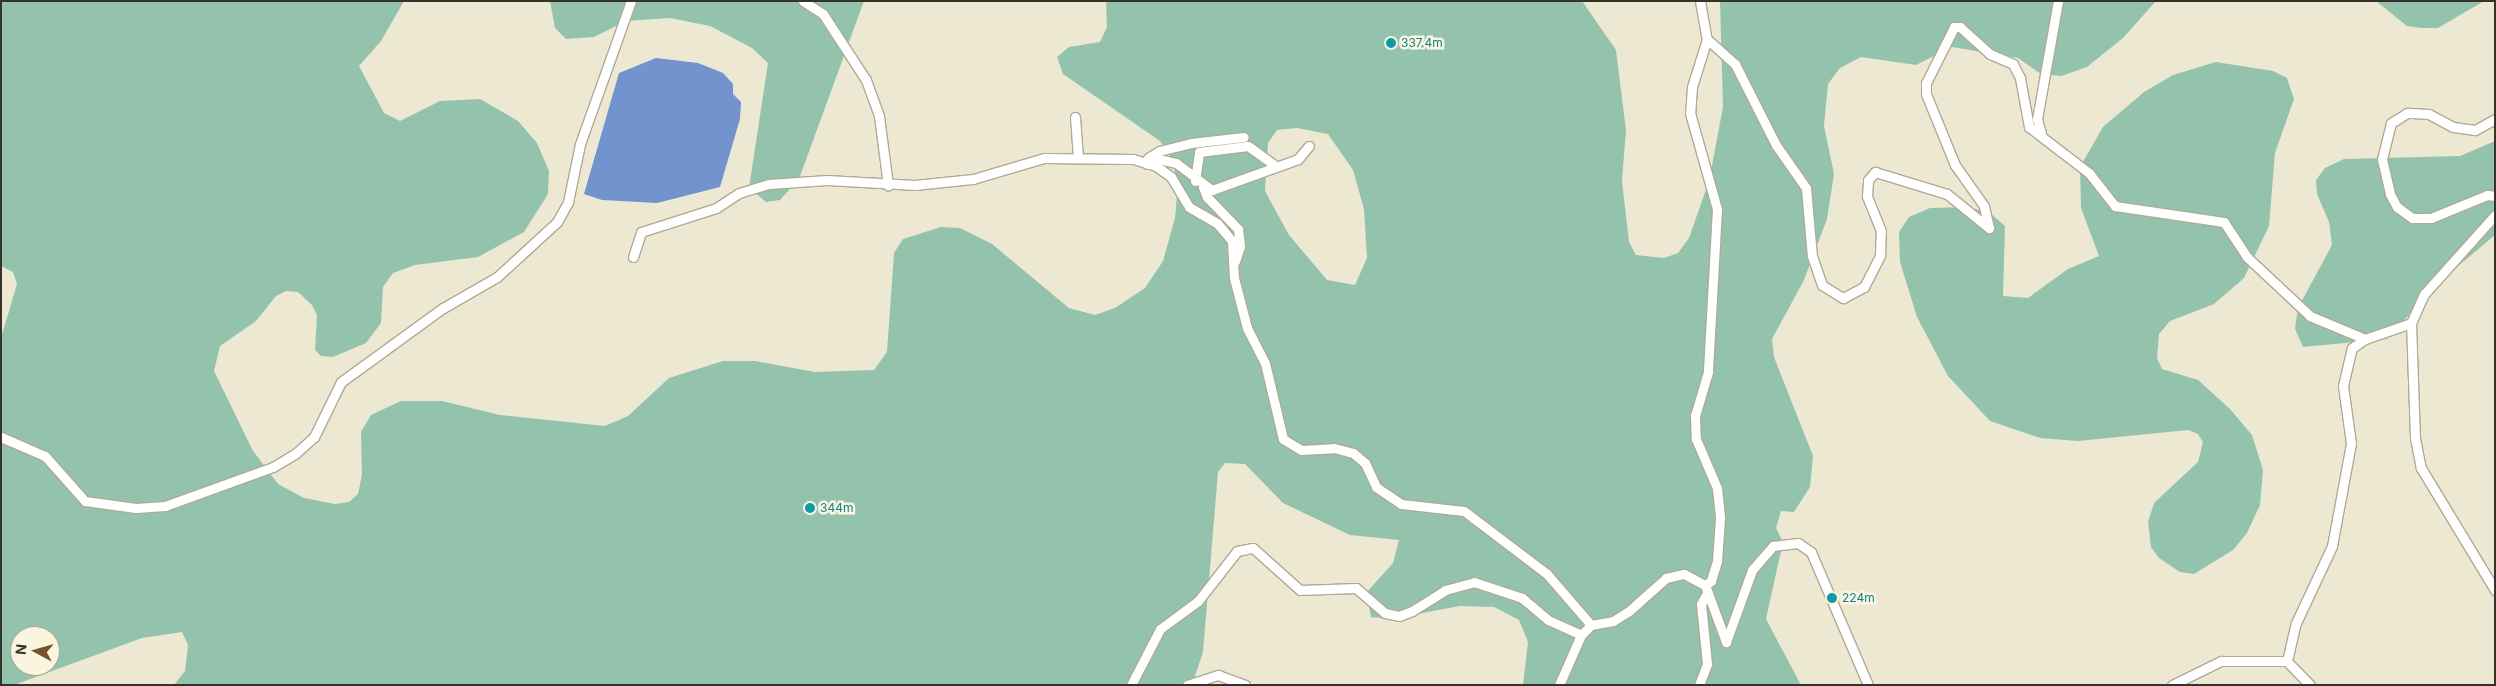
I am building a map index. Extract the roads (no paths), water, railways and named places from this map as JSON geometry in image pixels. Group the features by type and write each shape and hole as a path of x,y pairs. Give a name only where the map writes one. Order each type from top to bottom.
{"street":[{"path":"1,437 45,456 85,501 136,508 165,506 273,467 295,454 314,437 341,382 442,308 497,277 557,222 568,202 580,144 631,1"},
{"path":"803,1 823,14 866,80 879,116 888,185"},
{"path":"1699,685 1707,664 1701,604 1706,589 1712,581 1720,518 1716,488 1696,439 1695,416 1708,372 1717,209 1690,113 1692,87 1706,39 1700,1"},
{"path":"2041,133 2038,119 2058,1"},
{"path":"1706,39 1735,64 1776,145 1806,188 1812,256 1822,285 1843,298 1864,287 1880,255 1881,231 1867,196 1868,180 1875,172 1947,194 1989,228 1984,206 1955,165 1926,94 1926,83 1954,27 1960,27 1990,54 2013,64 2020,78 2029,127 2041,133 2089,173 2115,206 2224,222 2247,257 2310,316 2365,339"},
{"path":"2495,119 2475,130 2453,127 2429,114 2407,113 2391,123 2382,159 2390,194 2396,207 2412,218 2431,218 2487,195 2495,196"},
{"path":"1075,117 1078,158"},
{"path":"1147,164 1159,151 1244,137"},
{"path":"1195,181 1199,152 1248,146 1274,164"},
{"path":"1203,187 1229,187 1274,164 1298,159 1309,146"},
{"path":"633,257 641,232 716,208 738,193 770,184 827,180 888,185 974,179 1044,158 1078,158 1147,164 1171,177 1189,208 1217,223 1232,241 1233,266 1247,328 1265,363 1282,439 1301,450 1334,448 1353,453 1365,463 1376,487 1401,504 1464,511 1547,574 1591,625"},
{"path":"1147,164 1154,158 1176,163 1203,187 1207,198 1238,228 1240,246 1233,266"},
{"path":"2495,216 2424,294 2412,323 2415,438 2421,468 2495,590"},
{"path":"2287,661 2296,622 2332,546 2351,443 2343,386 2352,348 2365,339 2412,323"},
{"path":"1559,685 1581,635 1591,625 1613,621 1629,611 1666,578 1684,574 1706,589 1726,642 1752,570 1763,554 1773,546 1805,545 1868,685"},
{"path":"1131,685 1160,629 1198,601 1237,551 1254,548 1300,590 1356,588 1385,613 1399,616 1412,612 1445,590 1474,582 1522,598 1548,620 1581,635"},
{"path":"2172,685 2221,661 2287,661 2310,685"},
{"path":"1187,685 1218,675 1245,685"}],"water":[{"path":"656,58 698,63 723,73 733,84 733,94 741,102 740,119 720,187 657,203 602,200 584,194 619,73"}],"place":[{"name":"337.4m","path":"1391,43"},
{"name":"344m","path":"810,508"},
{"name":"224m","path":"1832,598"}]}
